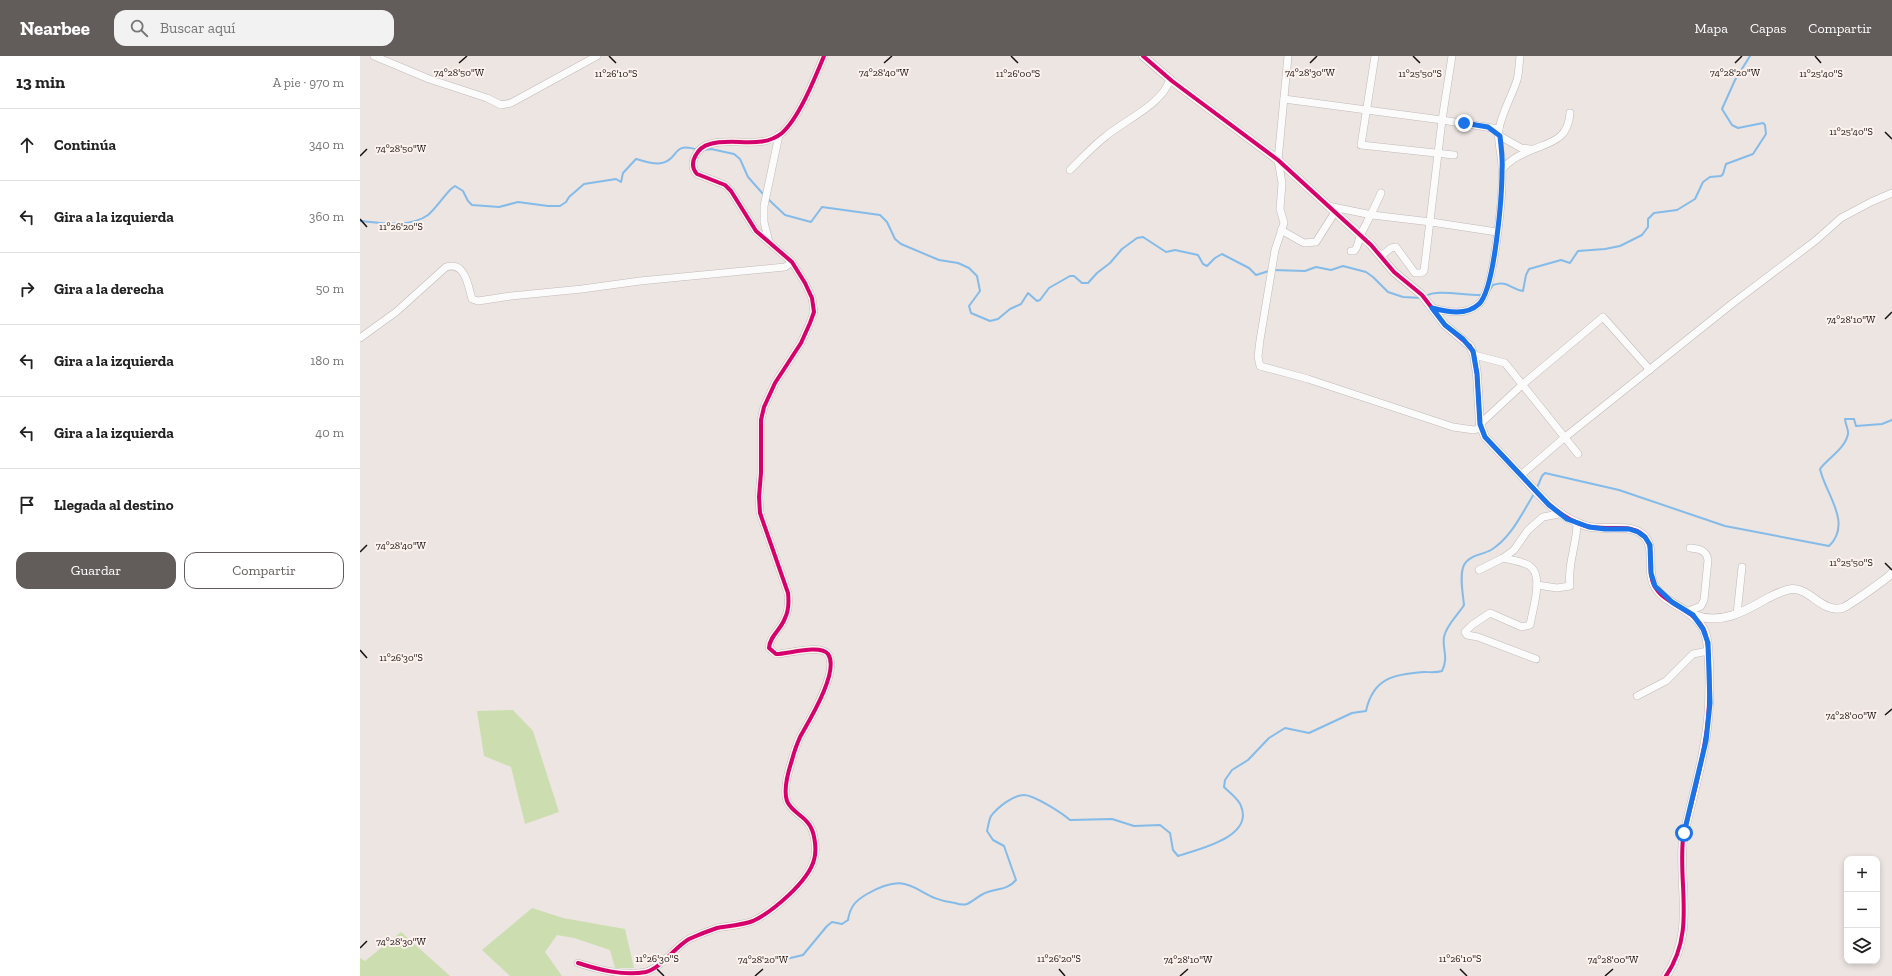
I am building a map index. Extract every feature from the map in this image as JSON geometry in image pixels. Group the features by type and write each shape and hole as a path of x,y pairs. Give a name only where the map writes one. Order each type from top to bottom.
{"street":[{"path":"374,56 429,79 487,98 501,105 511,103 597,56"},
{"path":"578,963 616,973 647,972 654,969 688,940 716,929 752,921 787,896 804,879 814,860 815,845 812,829 808,822 791,808 787,801 786,783 800,738 823,696 831,659 826,652 822,650 815,649 776,654 769,648 772,636 785,618 789,606 788,593 760,513 759,498 761,473 761,420 764,407 775,383 801,343 814,312 812,298 792,262 756,231 725,184 696,174 693,170 693,162 699,151 710,144 764,141 779,135 793,121 824,56"},
{"path":"1143,56 1170,79 1278,160 1360,235 1381,256 1394,272 1418,291 1445,325 1470,346 1474,355 1477,374 1480,426 1485,437 1521,474 1536,492 1559,514 1577,523 1605,529 1629,529 1642,534 1650,545 1651,573 1655,586 1672,602 1705,619 1713,619 1737,614 1780,592 1790,590 1803,591 1831,608 1842,608 1892,573"},
{"path":"1288,56 1278,160 1282,183 1280,209 1284,220 1275,250 1260,340 1258,357 1260,366 1310,379 1453,427 1474,430 1523,384 1603,317 1650,370"},
{"path":"1375,56 1362,145 1454,155"},
{"path":"1381,256 1391,248 1396,247 1414,273 1422,273 1424,271 1442,120 1452,56"},
{"path":"1432,308 1451,313 1467,311 1478,304 1485,295 1495,250 1500,214 1502,168 1499,133 1517,78 1520,56"},
{"path":"1070,170 1106,136 1146,108 1160,96 1168,86 1170,79"},
{"path":"1284,99 1488,127 1521,148 1532,149"},
{"path":"1502,168 1532,149 1550,144 1566,130 1570,113"},
{"path":"769,242 764,222 764,206 779,135"},
{"path":"1351,251 1354,251 1358,247 1360,235 1372,215 1381,193"},
{"path":"1521,474 1733,303 1814,242 1841,218 1892,193"},
{"path":"1328,206 1372,215 1497,232"},
{"path":"1281,230 1304,243 1316,242 1335,212"},
{"path":"360,338 396,312 446,267 453,265 460,268 466,277 472,299 478,301 640,281 785,267 792,262"},
{"path":"1474,355 1506,363 1578,454"},
{"path":"1479,570 1503,558 1514,550 1534,523 1542,517 1559,514"},
{"path":"1537,585 1557,588 1570,586 1569,575 1577,538 1577,523"},
{"path":"1690,548 1702,550 1707,554 1708,560 1704,600 1701,606 1691,613"},
{"path":"1503,558 1532,568 1536,575 1537,585 1530,625 1527,628 1522,627 1490,613 1472,624 1465,632 1467,635 1478,637 1536,660"},
{"path":"1737,614 1742,567"},
{"path":"1666,976 1680,949 1683,935 1685,896 1682,853 1690,804 1706,741 1710,697 1706,636 1703,629 1691,613"},
{"path":"1637,696 1666,681 1693,654 1708,652"},
{"path":"592,976 600,970"}],"green space":[{"path":"513,710 533,731 559,812 525,824 511,767 484,756 477,711"},
{"path":"532,908 563,918 625,929 634,968 615,968 610,950 574,938 557,935 545,952 562,976 510,976 482,950"},
{"path":"401,932 450,976 360,976 360,958 365,961"}],"waterway":[{"path":"1489,291 1493,285 1498,284 1506,284 1523,291 1526,275 1529,269 1561,260 1570,263 1578,251 1605,249 1620,246 1642,235 1648,227 1648,219 1654,213 1677,210 1695,199 1703,182 1710,177 1721,176 1726,164 1753,154 1766,134 1765,125 1763,123 1738,128 1732,125 1722,109 1735,80 1750,56"},
{"path":"360,221 395,224 413,222 428,215 455,186 463,191 468,201 472,205 499,207 518,202 560,206 584,184 616,179 621,182 623,173 636,159 652,163 662,163 668,161 679,149 689,148 698,150"},
{"path":"704,150 711,149 734,154 740,159 748,177 765,196"},
{"path":"768,199 785,215 811,222 822,207 880,215 887,222 895,239 901,244 939,260 958,263 969,268 977,276 980,291 969,306 971,313 990,321 998,319 1010,309 1021,304 1028,293 1037,301 1040,300 1049,288 1070,276 1074,276 1082,283 1088,283 1097,273 1110,263 1122,249 1137,238 1143,237 1166,252 1175,250 1198,255 1203,264 1207,266 1215,258 1222,254 1249,268 1256,275 1269,271"},
{"path":"1273,270 1305,271 1316,267 1331,270 1343,266 1366,272 1388,292 1403,297 1422,298"},
{"path":"1426,296 1437,293 1482,295"},
{"path":"1536,490 1542,476 1545,473 1619,490 1725,526 1829,546 1836,537 1838,518 1820,469 1840,449 1846,439 1848,432 1845,419 1854,419 1856,426 1882,424 1892,420"},
{"path":"782,960 803,955 827,926 832,922 842,924 848,920 850,911 859,899 883,886 895,883 905,884 941,900 959,904 967,904 987,892 1005,888 1012,884 1016,880 1004,846 993,840 987,831 991,816 1002,805 1015,797 1024,795 1034,798 1055,809 1070,820 1112,819 1134,826 1160,825 1170,833 1173,850 1178,856 1199,850 1232,834 1240,826 1243,817 1240,803 1224,787 1225,780 1232,770 1248,760 1269,738 1285,728 1309,733 1352,713 1366,711 1369,700 1374,691 1386,680 1403,674 1442,671 1445,661 1445,633 1464,605 1462,590 1462,574 1464,565 1469,559 1491,550 1504,539 1516,525 1534,494"}],"cycle path":[{"path":"578,963 620,973 637,973 652,970 689,939 717,928 753,921 770,911 805,878 814,860 814,836 806,820 794,810 787,801 786,780 800,737 827,684 831,662 828,654 824,651 804,650 776,654 769,648 773,636 781,626 786,615 788,593 760,513 759,497 761,473 761,420 764,407 775,383 801,343 810,323 814,312 812,298 792,262 756,231 731,191 725,185 697,174 693,165 695,156 698,152 710,144 719,142 765,141 782,133 800,108 824,56"},
{"path":"1143,56 1172,81 1278,160 1371,245 1394,272 1422,295 1445,325 1470,346 1474,355 1477,374 1480,424 1485,437 1542,498 1566,517 1586,526 1599,528 1627,528 1639,532 1645,537 1649,543 1652,578 1658,592 1691,615 1703,628 1707,641 1709,663 1709,712 1707,732 1683,839 1682,857 1684,909 1681,943 1666,976"}],"route":[{"path":"1464,123 1488,127 1500,136 1502,168 1500,214 1495,250 1485,297 1478,304 1467,311 1451,313 1432,308 1445,325 1463,339 1473,351 1477,374 1480,428 1485,437 1549,505 1567,519 1589,527 1629,529 1638,532 1645,537 1650,545 1650,566 1653,583 1667,599 1689,611 1698,620 1703,629 1708,643 1710,703 1706,741 1684,833"}]}
